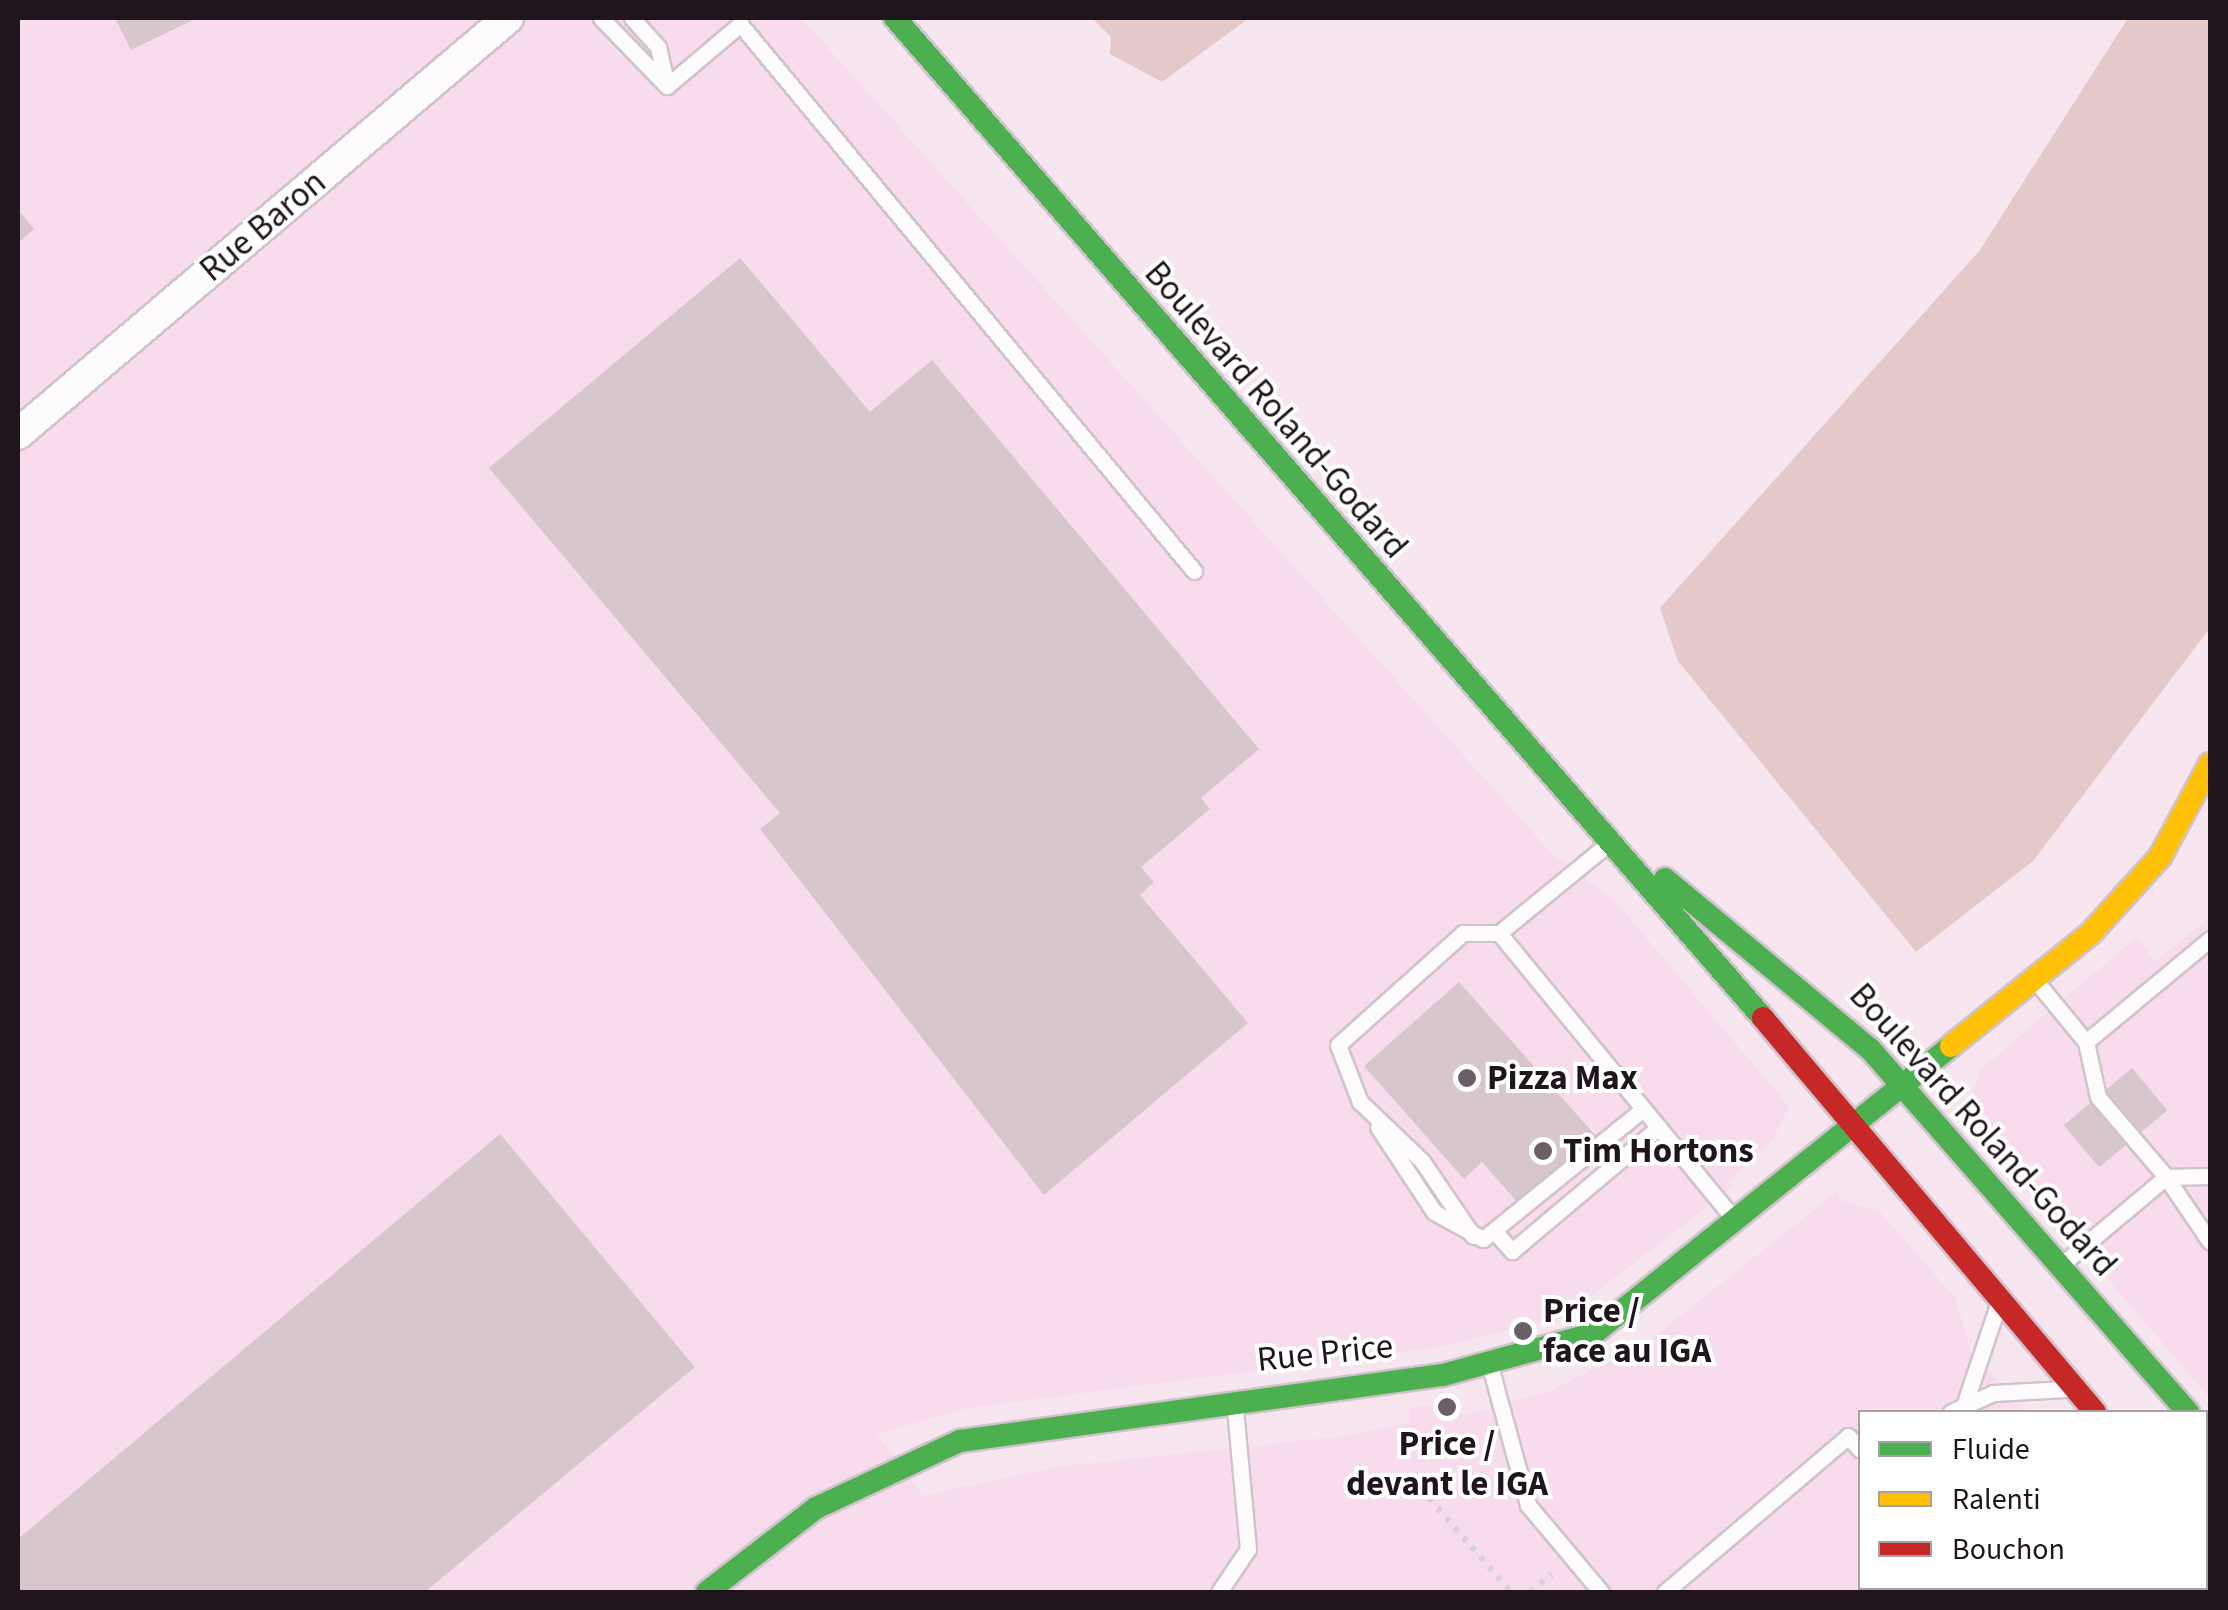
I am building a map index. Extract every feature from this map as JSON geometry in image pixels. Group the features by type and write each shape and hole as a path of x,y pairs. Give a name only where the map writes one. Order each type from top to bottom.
{"street":[{"name":"Rue Baron","path":"18,434 508,18"},
{"name":"Boulevard Roland-Godard","path":"895,18 1344,542 1613,840 1849,1128 2093,1410"},
{"name":"Rue Price","path":"708,1592 816,1508 932,1450 1016,1428 1490,1366 1593,1334 2035,980 2146,876 2210,764"},
{"name":"Boulevard Roland-Godard","path":"1613,840 1788,972 1904,1084 2186,1410"}],"lane":[{"path":"600,18 668,86"},
{"path":"632,18 658,47 668,86"},
{"path":"668,86 740,24 1194,571"},
{"path":"1613,840 1499,934 1463,932 1342,1036 1342,1070 1434,1212 1473,1236 1497,1234 1643,1109"},
{"path":"1499,934 1736,1222"},
{"path":"2086,1042 2210,940"},
{"path":"2035,980 2086,1042 2098,1096 2166,1177 2210,1242"},
{"path":"1497,1234 1512,1252 1659,1127"},
{"path":"2060,1265 2166,1177 2210,1176"},
{"path":"1966,1400 1999,1301"},
{"path":"1490,1366 1528,1504 1601,1592"},
{"path":"1954,1410 1966,1400 2074,1388"},
{"path":"1219,1592 1248,1549 1234,1399"},
{"path":"1665,1592 1848,1436 1858,1448"}],"path":[{"path":"1364,1488 1429,1498 1510,1592"}],"shaded area":[{"path":"18,18 801,18 1552,854 1615,901 1789,1107 1772,1141 1728,1181 1733,1187 1562,1318 1437,1347 967,1408 877,1434 923,1496 1056,1467 1346,1436 1409,1423 1409,1408 1443,1403 1466,1415 1553,1390 1649,1341 1838,1191 1840,1200 1878,1210 1956,1299 1970,1350 2024,1410 1858,1410 1858,1590 2190,1592 18,1592"},
{"path":"1092,18 1249,18 1162,82 1110,54 1111,37"},
{"path":"2128,18 2210,18 2210,628 2033,861 1916,952 1678,661 1660,608 1980,250"},
{"path":"2210,917 2210,1398 1964,1111 1981,1069 2137,937 2155,962"}],"building":[{"path":"115,18 197,18 131,50"},
{"path":"18,210 34,229 18,243"},
{"path":"740,258 870,412 932,360 1259,749 1201,798 1210,809 1141,867 1154,882 1140,895 1248,1023 1044,1195 760,829 780,813 489,468"},
{"path":"1459,982 1595,1135 1518,1203 1482,1162 1464,1179 1364,1066"},
{"path":"2132,1068 2167,1110 2099,1167 2064,1125"},
{"path":"500,1134 695,1367 425,1592 18,1592 18,1539"}],"traffic: fast":[{"path":"895,18 1763,1018"},
{"path":"1665,879 1870,1049 2186,1410"},
{"path":"707,1592 816,1508 960,1441 1443,1375 1593,1334 1951,1046"}],"traffic: slow":[{"path":"1951,1046 2091,933 2160,857 2210,764"}],"traffic: jam":[{"path":"1763,1018 2093,1410"}],"place":[{"name":"Pizza Max","path":"1467,1078"},
{"name":"Tim Hortons","path":"1543,1151"},
{"name":"Price / face au IGA","path":"1523,1331"},
{"name":"Price / devant le IGA","path":"1447,1407"}]}
